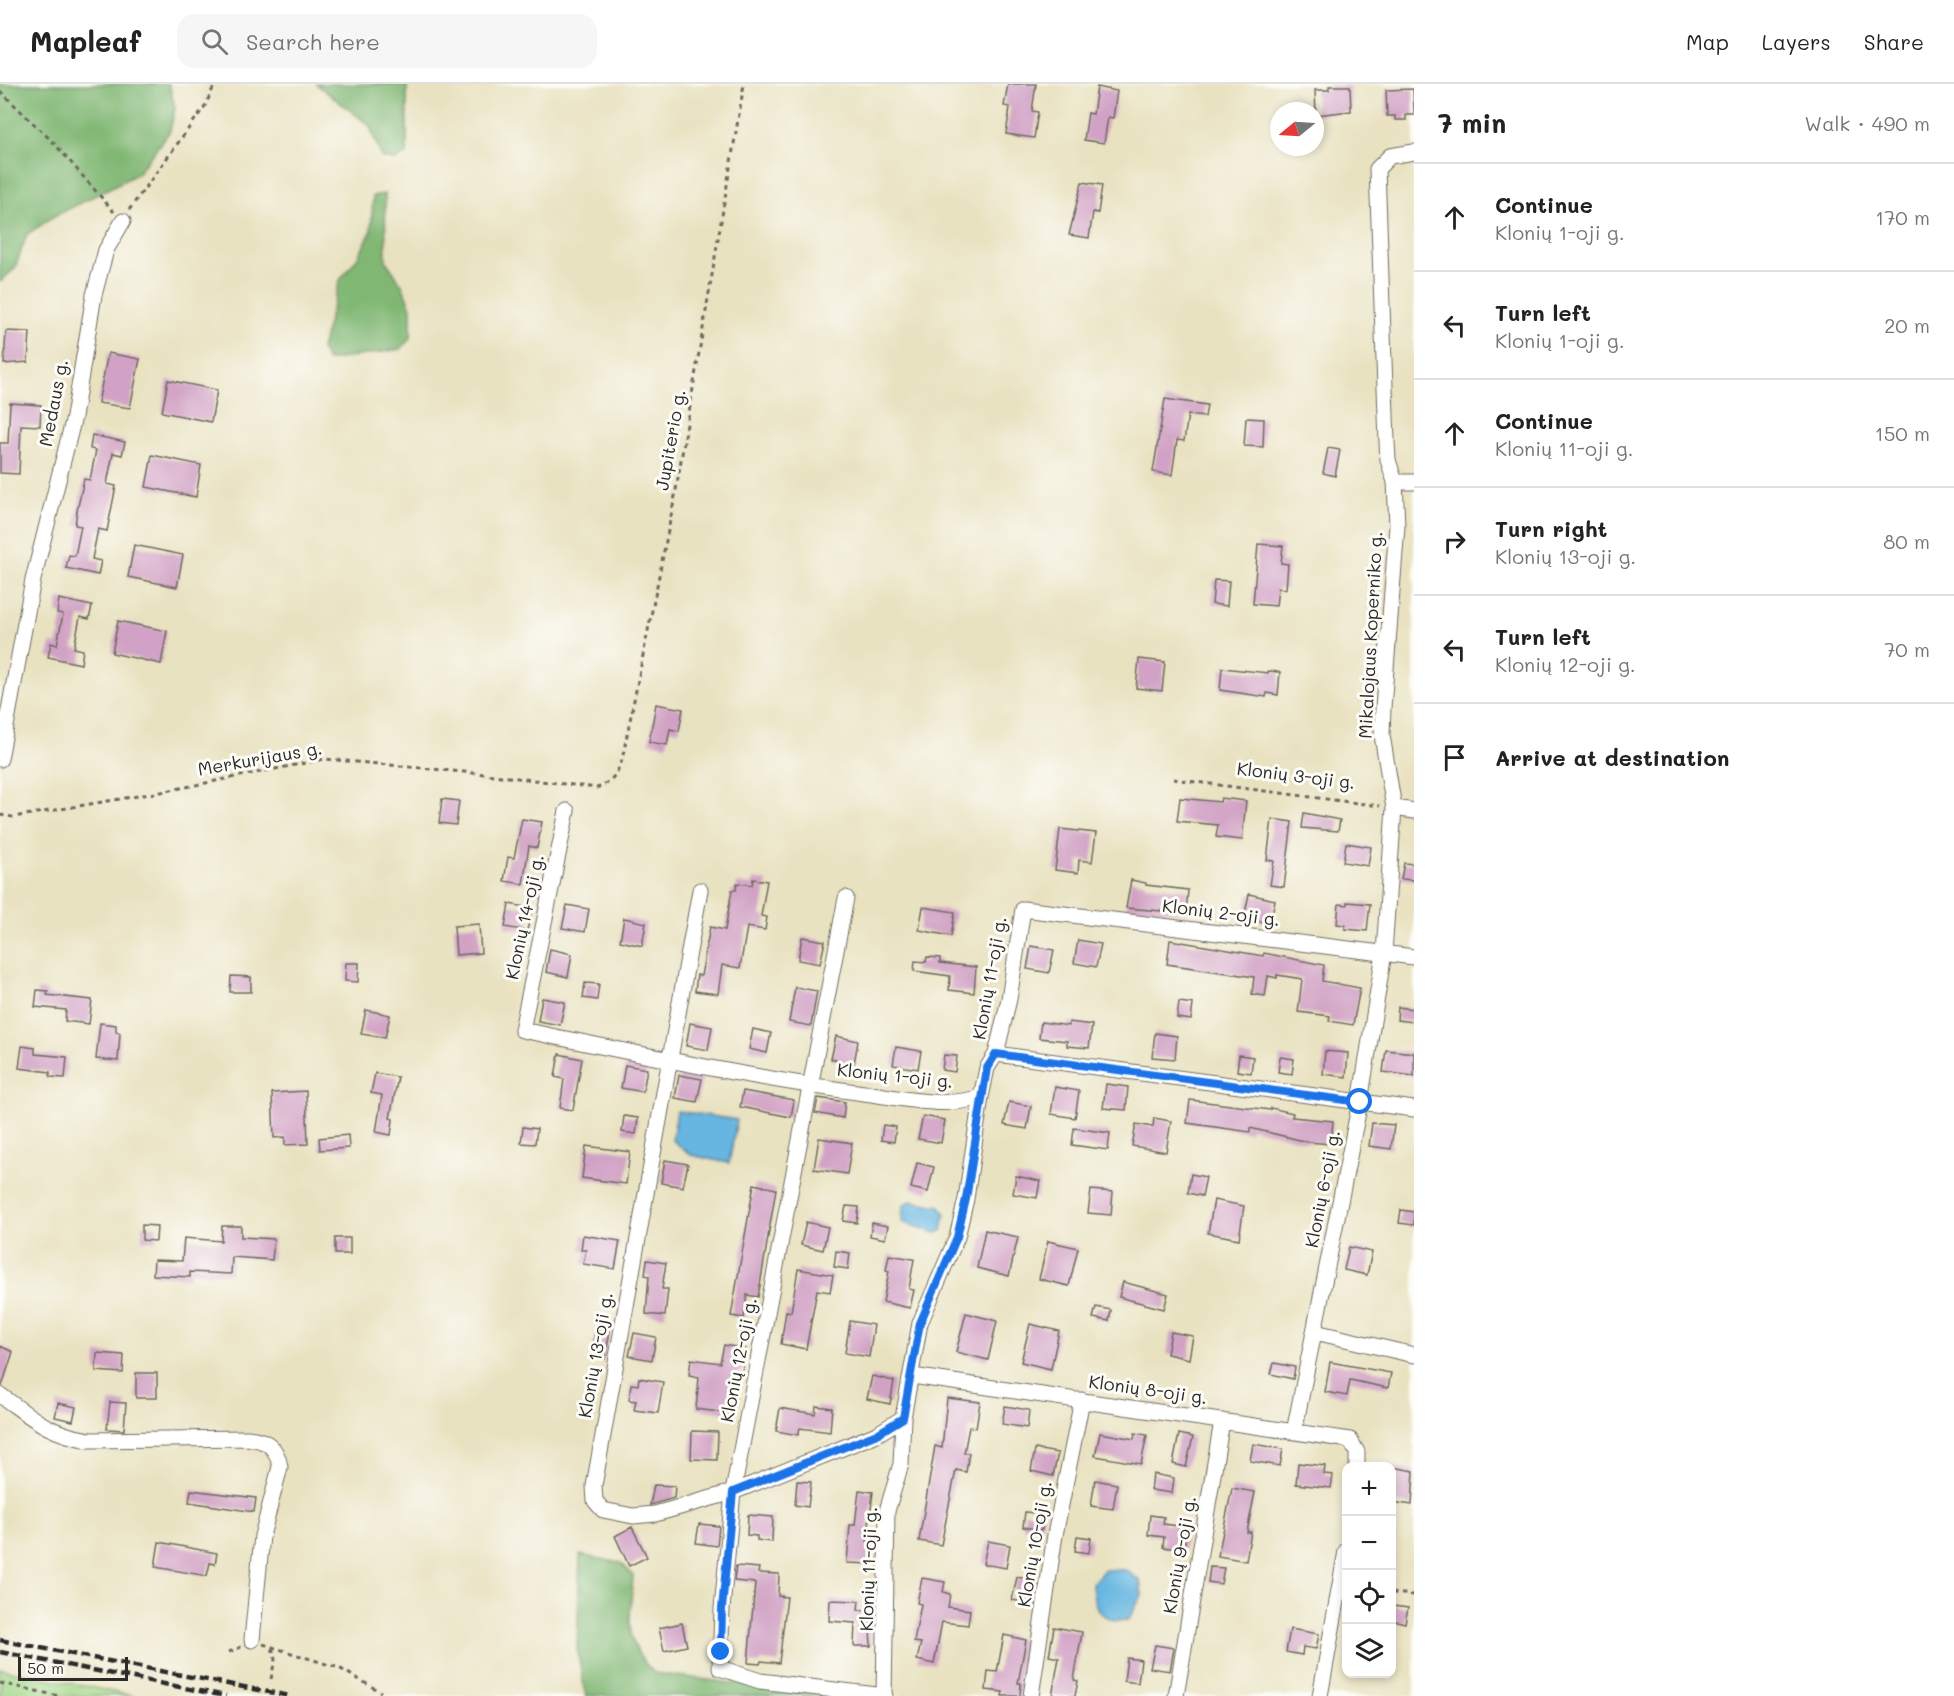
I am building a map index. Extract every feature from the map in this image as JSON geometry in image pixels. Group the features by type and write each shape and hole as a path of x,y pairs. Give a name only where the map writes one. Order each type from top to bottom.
{"street":[{"name":"Mikalojaus Koperniko g.","path":"1394,808 1382,735 1397,526 1395,482 1387,451 1377,169 1390,156 1414,152"},
{"name":"Medaus g.","path":"0,759 33,580 74,417 94,295 106,250 123,221"},
{"path":"1395,482 1414,482"},
{"path":"1394,808 1414,811"},
{"name":"Klonių 6-oji g.","path":"1294,1432 1360,1102 1384,953 1394,808"},
{"name":"Klonių 14-oji g.","path":"522,1030 567,811"},
{"name":"Klonių 13-oji g.","path":"700,890 668,1059 594,1486 595,1501 603,1510 633,1516 655,1514 733,1492 877,1434 903,1418"},
{"name":"Klonių 12-oji g.","path":"846,897 809,1086 757,1380 733,1492 722,1609 720,1668 760,1681 885,1696"},
{"name":"Klonių 2-oji g.","path":"1023,909 1414,957"},
{"name":"Klonių 11-oji g.","path":"996,1054 1009,999 1023,909"},
{"name":"Klonių 1-oji g.","path":"522,1030 809,1086 928,1102 956,1103 981,1097"},
{"path":"981,1097 987,1068 996,1054 1414,1109"},
{"name":"Klonių 11-oji g.","path":"885,1696 887,1511 901,1464 903,1418 920,1323 957,1237 966,1199 981,1097"},
{"path":"1315,1332 1414,1355"},
{"name":"Klonių 8-oji g.","path":"912,1376 1350,1440 1357,1452 1357,1462"},
{"path":"0,1395 52,1432 71,1437 89,1440 248,1438 262,1439 272,1445 279,1457 280,1467 262,1536 252,1640"},
{"name":"Klonių 10-oji g.","path":"1031,1696 1055,1535 1082,1400"},
{"name":"Klonių 9-oji g.","path":"1176,1696 1222,1421"},
{"path":"1320,1696 1343,1570"}],"path":[{"path":"0,91 54,143 123,221 205,106 215,84"},
{"name":"Jupiterio g.","path":"597,788 616,776 622,760 678,484 744,84"},
{"name":"Merkurijaus g.","path":"0,815 13,817 156,793 325,759 485,774 597,788"},
{"name":"Klonių 3-oji g.","path":"1173,779 1394,808"},
{"path":"1396,1593 1414,1595"},
{"path":"229,1652 252,1640 339,1668 381,1692"},
{"path":"271,1679 275,1659 272,1647"},
{"path":"0,1683 59,1696"}],"green space":[{"path":"0,84 169,84 175,108 170,131 137,174 55,216 27,234 15,268 0,282"},
{"path":"316,84 407,84 407,154 394,160 382,158 369,125"},
{"path":"385,194 386,261 402,285 411,308 411,337 401,349 327,361 321,349 340,280 358,257 371,232 373,196"},
{"path":"580,1555 621,1563 633,1575 630,1616 632,1639 644,1661 654,1673 833,1696 586,1696 577,1650"},
{"path":"0,1669 134,1696 0,1696"}],"water":[{"path":"677,1111 737,1120 729,1163 691,1155 672,1140"},
{"path":"909,1201 940,1206 945,1213 942,1231 936,1233 902,1222 903,1206"},
{"path":"1104,1570 1126,1570 1140,1581 1142,1595 1128,1620 1111,1619 1100,1612 1097,1607 1092,1584"}],"building":[{"path":"1008,84 1036,84 1032,111 1038,112 1034,138 1006,134 1010,107 1004,106"},
{"path":"1329,86 1350,86 1351,111 1324,114 1324,102 1315,102 1315,90 1329,90"},
{"path":"1097,87 1117,91 1113,118 1108,117 1104,143 1084,140 1088,113 1093,114"},
{"path":"1413,89 1414,115 1406,115 1406,120 1395,120 1395,116 1387,116 1386,90"},
{"path":"1082,182 1102,185 1098,213 1093,212 1089,238 1069,235"},
{"path":"6,331 30,332 28,362 4,364"},
{"path":"108,353 140,359 130,408 98,403"},
{"path":"168,380 217,390 211,422 162,412"},
{"path":"1165,399 1207,405 1205,417 1188,415 1184,441 1177,440 1172,475 1153,472"},
{"path":"10,403 41,405 40,426 21,425 19,474 0,473 0,443 8,443"},
{"path":"1246,418 1264,419 1263,447 1244,446"},
{"path":"92,435 125,442 122,455 113,453 107,484 116,486 107,531 98,529 92,559 101,561 98,575 66,568 69,555 75,556 81,526 75,525 77,511 84,479 90,480 96,450 90,449"},
{"path":"1328,448 1340,450 1335,476 1323,473"},
{"path":"152,455 201,465 196,497 146,487"},
{"path":"1258,544 1283,546 1281,563 1288,564 1286,589 1278,588 1276,606 1253,604"},
{"path":"134,545 183,555 177,587 128,577"},
{"path":"1214,580 1229,581 1227,606 1212,604"},
{"path":"59,599 92,606 89,619 80,617 74,648 83,650 81,664 48,657 51,643 57,645 63,614 57,613"},
{"path":"118,621 167,631 161,664 112,653"},
{"path":"1139,659 1165,662 1162,691 1136,688"},
{"path":"1222,668 1268,673 1268,671 1280,672 1278,695 1267,693 1266,697 1220,690"},
{"path":"656,704 683,709 679,731 670,729 667,745 649,742"},
{"path":"1180,798 1220,802 1221,798 1246,801 1242,840 1216,837 1218,825 1177,821"},
{"path":"442,799 459,801 456,825 439,823"},
{"path":"1304,813 1340,820 1338,831 1302,828"},
{"path":"522,819 542,822 537,848 529,846 523,884 504,881 508,857 514,858"},
{"path":"1272,819 1292,822 1284,887 1270,885 1274,861 1267,860"},
{"path":"1060,829 1096,833 1092,862 1079,860 1078,873 1055,870"},
{"path":"1346,843 1371,847 1368,866 1343,862"},
{"path":"1404,863 1414,864 1414,880 1401,879"},
{"path":"753,879 767,881 761,916 767,917 765,930 747,927 740,968 722,965 718,994 695,991 697,975 701,976 710,927 725,930 732,890 736,890 737,883 752,885"},
{"path":"1131,880 1146,883 1146,885 1188,890 1186,913 1126,908"},
{"path":"1249,894 1275,900 1270,923 1244,918"},
{"path":"1347,902 1370,904 1367,931 1345,929 1345,925 1337,924 1339,904 1347,905"},
{"path":"509,904 532,908 527,931 505,927"},
{"path":"567,905 589,909 585,932 562,928"},
{"path":"923,907 955,912 951,936 919,930"},
{"path":"624,918 646,923 642,946 620,941"},
{"path":"479,924 481,953 456,955 454,926"},
{"path":"802,937 825,941 820,964 798,960"},
{"path":"1078,940 1101,944 1096,967 1074,963"},
{"path":"1170,940 1263,956 1264,953 1324,965 1322,981 1360,988 1353,1025 1329,1021 1330,1016 1298,1012 1302,979 1268,976 1265,996 1252,994 1254,977 1167,964"},
{"path":"1031,946 1054,950 1049,973 1027,969"},
{"path":"550,949 572,954 568,977 546,972"},
{"path":"927,957 940,958 940,963 976,967 974,993 949,990 950,976 914,971 915,961 926,962"},
{"path":"346,963 359,963 358,982 345,981"},
{"path":"231,976 251,977 251,992 230,992"},
{"path":"585,983 599,984 597,1000 583,998"},
{"path":"795,987 817,991 811,1026 789,1022"},
{"path":"37,990 48,991 47,995 92,1000 89,1024 65,1021 66,1010 35,1007"},
{"path":"542,998 565,1002 560,1025 538,1021"},
{"path":"1179,1002 1193,1004 1191,1020 1177,1018"},
{"path":"1398,1007 1414,1009 1414,1022 1397,1020"},
{"path":"366,1010 390,1015 385,1038 361,1034"},
{"path":"1041,1022 1069,1026 1069,1022 1092,1025 1089,1048 1067,1046 1067,1041 1039,1038"},
{"path":"100,1023 116,1025 116,1032 120,1033 118,1061 96,1059"},
{"path":"690,1023 712,1027 708,1050 686,1046"},
{"path":"753,1029 771,1033 767,1053 749,1049"},
{"path":"1155,1033 1177,1036 1175,1059 1152,1057"},
{"path":"836,1036 858,1041 854,1064 831,1059"},
{"path":"22,1046 35,1048 35,1054 67,1057 65,1078 50,1077 50,1072 19,1068"},
{"path":"896,1047 921,1051 918,1069 893,1065"},
{"path":"1386,1050 1414,1053 1414,1076 1383,1072"},
{"path":"1325,1051 1348,1053 1346,1077 1323,1074"},
{"path":"559,1054 582,1059 573,1110 560,1108 564,1079 555,1077"},
{"path":"944,1055 957,1056 955,1072 942,1070"},
{"path":"1239,1055 1253,1057 1251,1073 1237,1071"},
{"path":"1280,1057 1294,1059 1292,1074 1278,1072"},
{"path":"625,1065 647,1069 643,1092 621,1088"},
{"path":"375,1073 398,1077 390,1118 393,1119 391,1135 376,1132 382,1095 371,1093"},
{"path":"679,1075 702,1079 697,1102 675,1098"},
{"path":"1106,1084 1128,1087 1126,1110 1103,1108"},
{"path":"1055,1087 1079,1091 1075,1118 1051,1114"},
{"path":"306,1091 308,1144 285,1145 285,1137 274,1138 272,1093"},
{"path":"743,1091 794,1100 791,1117 740,1107"},
{"path":"818,1098 845,1102 843,1118 815,1113"},
{"path":"1190,1100 1270,1110 1271,1108 1293,1113 1292,1117 1333,1121 1331,1144 1308,1142 1250,1128 1250,1132 1187,1123"},
{"path":"1009,1102 1031,1106 1027,1129 1004,1125"},
{"path":"624,1116 638,1118 636,1134 622,1132"},
{"path":"923,1116 945,1120 941,1143 918,1139"},
{"path":"1154,1118 1171,1121 1166,1152 1132,1146 1136,1124 1153,1127"},
{"path":"1372,1123 1394,1125 1391,1149 1369,1146"},
{"path":"883,1125 896,1127 894,1142 881,1140"},
{"path":"523,1127 537,1129 535,1144 521,1143"},
{"path":"1074,1128 1110,1133 1108,1150 1072,1145"},
{"path":"348,1135 349,1148 320,1150 319,1138"},
{"path":"819,1138 852,1143 847,1174 814,1169"},
{"path":"586,1146 630,1152 626,1184 582,1178"},
{"path":"665,1160 688,1164 683,1187 661,1183"},
{"path":"917,1163 934,1167 928,1192 911,1188"},
{"path":"1191,1174 1206,1177 1202,1196 1188,1193"},
{"path":"1016,1176 1040,1181 1037,1198 1013,1194"},
{"path":"754,1184 776,1189 758,1297 747,1295 744,1318 731,1316"},
{"path":"1091,1190 1113,1192 1111,1215 1088,1213"},
{"path":"1214,1200 1244,1206 1239,1239 1208,1233"},
{"path":"846,1206 859,1207 857,1223 843,1221"},
{"path":"1401,1210 1414,1212 1414,1225 1399,1223"},
{"path":"806,1222 828,1227 823,1250 801,1245"},
{"path":"872,1223 888,1226 885,1239 870,1236"},
{"path":"142,1225 157,1226 156,1241 142,1240"},
{"path":"222,1226 241,1226 241,1237 274,1239 272,1260 232,1257 231,1274 190,1272 190,1277 153,1275 154,1260 182,1261 184,1238 221,1241"},
{"path":"985,1230 1018,1237 1009,1276 977,1268"},
{"path":"583,1235 620,1241 615,1269 583,1264 586,1250 581,1250"},
{"path":"335,1238 350,1238 350,1254 335,1254"},
{"path":"1048,1241 1078,1248 1069,1286 1039,1279"},
{"path":"1349,1247 1372,1252 1367,1275 1344,1270"},
{"path":"836,1251 850,1253 848,1269 834,1267"},
{"path":"889,1255 914,1259 909,1289 914,1290 910,1308 883,1302 889,1271 886,1270"},
{"path":"647,1260 666,1263 662,1289 668,1289 665,1316 646,1314 649,1276 645,1275"},
{"path":"798,1269 833,1275 830,1292 817,1290 806,1349 781,1344 786,1311 791,1312"},
{"path":"1123,1282 1168,1294 1164,1309 1119,1297"},
{"path":"1096,1307 1111,1310 1109,1321 1093,1318"},
{"path":"966,1313 997,1321 988,1360 956,1352"},
{"path":"850,1321 874,1325 869,1357 845,1353"},
{"path":"1030,1324 1059,1331 1051,1369 1021,1362"},
{"path":"596,1328 610,1331 605,1359 591,1356"},
{"path":"1171,1332 1193,1336 1189,1359 1167,1354"},
{"path":"634,1333 656,1337 652,1360 629,1356"},
{"path":"724,1345 746,1349 742,1372 738,1372 734,1414 696,1409 699,1377 689,1375 691,1359 720,1363"},
{"path":"0,1346 13,1352 2,1386 0,1385"},
{"path":"97,1353 124,1355 123,1373 96,1371"},
{"path":"1330,1362 1391,1373 1388,1388 1350,1380 1347,1396 1325,1392"},
{"path":"1274,1363 1295,1367 1293,1379 1271,1374"},
{"path":"136,1373 157,1373 157,1398 136,1398"},
{"path":"872,1376 894,1381 890,1404 867,1399"},
{"path":"639,1378 663,1382 658,1413 634,1410 636,1401 629,1400 631,1384 638,1385"},
{"path":"947,1398 980,1402 976,1428 969,1427 964,1453 969,1453 966,1472 956,1470 941,1545 919,1541 935,1446 942,1448"},
{"path":"110,1402 126,1403 124,1430 107,1429"},
{"path":"58,1403 76,1407 73,1421 55,1417"},
{"path":"816,1406 832,1408 830,1432 800,1428 798,1435 776,1431 780,1408 815,1414"},
{"path":"1005,1406 1029,1410 1027,1428 1002,1424"},
{"path":"692,1431 718,1432 717,1460 691,1459"},
{"path":"1100,1433 1134,1439 1135,1433 1147,1435 1141,1464 1095,1456"},
{"path":"1179,1434 1193,1437 1186,1467 1173,1464"},
{"path":"1253,1444 1283,1449 1280,1466 1250,1461"},
{"path":"1035,1449 1058,1453 1053,1476 1031,1471"},
{"path":"1298,1463 1325,1466 1324,1474 1333,1475 1331,1488 1296,1484"},
{"path":"1396,1468 1414,1471 1412,1505 1396,1503"},
{"path":"1153,1474 1174,1478 1172,1493 1151,1490"},
{"path":"1095,1480 1117,1484 1113,1509 1091,1506"},
{"path":"797,1481 811,1482 808,1507 795,1505"},
{"path":"654,1485 675,1486 674,1498 650,1505"},
{"path":"1232,1488 1255,1492 1247,1532 1251,1532 1246,1561 1218,1556"},
{"path":"191,1490 256,1498 254,1512 189,1502"},
{"path":"859,1490 873,1492 867,1541 872,1541 871,1564 847,1563 850,1525 855,1525"},
{"path":"1025,1512 1044,1514 1042,1530 1023,1527"},
{"path":"748,1515 773,1517 772,1542 757,1540 757,1536 747,1535"},
{"path":"1150,1515 1164,1517 1163,1524 1179,1526 1179,1531 1186,1532 1184,1550 1163,1547 1164,1537 1148,1535"},
{"path":"699,1524 719,1526 717,1546 696,1543"},
{"path":"632,1527 647,1557 629,1566 615,1536"},
{"path":"1077,1536 1091,1538 1089,1553 1075,1551"},
{"path":"988,1541 1010,1545 1006,1568 983,1564"},
{"path":"159,1542 217,1553 215,1564 210,1563 207,1576 155,1567"},
{"path":"736,1566 759,1568 758,1573 779,1574 778,1596 787,1597 779,1663 761,1661 760,1664 748,1663 755,1583 734,1581"},
{"path":"1210,1567 1224,1568 1221,1584 1208,1582"},
{"path":"1017,1577 1038,1581 1034,1604 1012,1600"},
{"path":"922,1578 945,1582 943,1592 950,1594 948,1607 970,1610 968,1625 942,1622 934,1664 917,1660 921,1643 914,1642 921,1604 917,1603"},
{"path":"830,1600 859,1601 858,1610 869,1611 871,1646 854,1646 855,1623 829,1621"},
{"path":"1396,1606 1408,1608 1405,1623 1396,1621"},
{"path":"682,1623 687,1646 664,1651 659,1628"},
{"path":"1054,1627 1082,1632 1074,1680 1078,1681 1075,1696 1052,1696 1059,1658 1049,1656"},
{"path":"1290,1629 1319,1634 1316,1649 1303,1647 1302,1655 1286,1652"},
{"path":"1004,1635 1026,1640 1018,1683 1021,1683 1020,1696 1002,1696 1003,1692 986,1690 988,1671 997,1672"},
{"path":"1155,1645 1174,1648 1170,1671 1150,1668"},
{"path":"1127,1658 1141,1660 1138,1683 1124,1681"}],"railway":[{"path":"0,1640 290,1696"},
{"path":"0,1652 226,1696"}],"route":[{"path":"721,1652 722,1609 733,1492 877,1434 903,1418 920,1323 957,1237 966,1199 987,1068 996,1054 1360,1102"}]}
